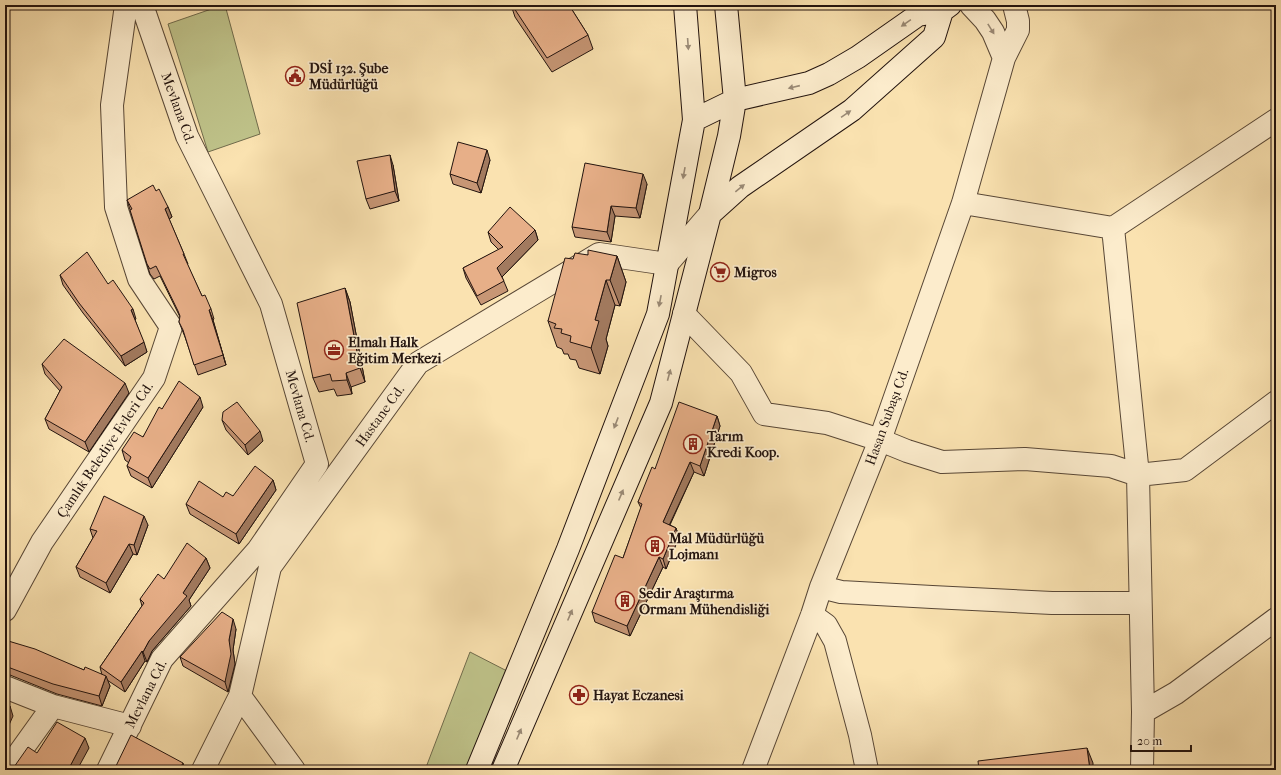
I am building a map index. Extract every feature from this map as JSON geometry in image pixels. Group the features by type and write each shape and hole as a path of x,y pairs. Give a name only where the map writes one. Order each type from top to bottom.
{"street":[{"name":"Çamlık Belediye Evleri Cd.","path":"5,610 42,542 154,378 171,327 139,279 116,207 112,105 126,5"},
{"name":"Mevlana Cd.","path":"108,770 162,659 264,558 317,464 271,304 187,136 142,5"},
{"path":"477,770 568,549 658,314 694,120 685,5"},
{"path":"503,770 661,403 710,214 735,100 726,5"},
{"path":"971,5 985,20 993,32 1004,58"},
{"name":"Hasan Subaşı Cd.","path":"753,770 812,615 821,587 880,440 963,203 1004,58 1018,30 1018,21 1014,5"},
{"path":"694,120 735,100 809,83 830,74 918,15 946,8"},
{"path":"667,264 710,214 740,187 852,110 934,36 946,8"},
{"path":"963,203 1113,228 1276,120"},
{"path":"1113,228 1138,475 1143,712 1142,770"},
{"name":"Hastane Cd.","path":"203,770 240,696 264,558 418,363 598,254 667,264"},
{"path":"684,314 741,374 764,414 827,423 880,440 907,452 942,462 1024,459 1111,466 1138,475 1185,470 1276,402"},
{"path":"821,587 841,592 932,597 1052,603 1140,603"},
{"path":"812,615 826,625 835,641 860,735 866,770"},
{"path":"1143,712 1176,693 1276,619"},
{"path":"5,687 52,706 130,726"},
{"path":"240,696 294,770"},
{"path":"7,770 52,706"}],"green space":[{"path":"225,5 260,134 208,152 168,24"},
{"path":"470,652 507,671 468,770 425,770"}],"building":[{"path":"512,5 569,5 588,35 547,58"},
{"path":"458,142 487,150 477,183 450,174"},
{"path":"390,155 395,191 366,199 357,161"},
{"path":"585,163 643,174 636,208 611,206 607,232 572,227"},
{"path":"153,185 156,191 159,189 168,207 165,209 183,254 202,296 205,295 211,309 209,310 223,355 194,365 179,322 180,316 178,311 156,266 150,269 147,264 130,210 132,209 127,200"},
{"path":"510,207 535,230 497,268 504,281 477,296 463,268 503,247 488,232"},
{"path":"588,250 617,256 610,280 606,280 595,320 599,321 591,348 570,342 571,336 561,333 562,329 554,328 556,324 548,321 565,258 573,259 575,253 588,255"},
{"path":"87,252 108,284 113,280 133,309 131,310 144,342 121,356 79,303 60,275"},
{"name":"Elmalı Halk Eğitim Merkezi","path":"345,288 360,368 346,373 347,380 332,381 330,374 313,378 297,303"},
{"path":"64,339 125,383 85,442 45,419 62,387 42,364"},
{"path":"179,381 200,397 148,478 127,466 131,457 122,450 134,432 143,437 159,407 162,409"},
{"path":"237,402 260,431 245,445 222,420 223,412"},
{"path":"679,402 717,416 700,466 690,462 663,522 676,528 663,559 659,557 627,626 592,612 615,555 623,558 642,504 638,502 652,467 655,469"},
{"path":"255,466 273,480 236,534 186,504 199,481 223,497 226,492 233,496"},
{"path":"104,496 144,516 134,545 129,544 106,583 76,567 97,531 90,529"},
{"path":"187,543 206,558 183,593 187,596 149,641 143,652 142,651 121,682 100,667 144,603 140,599 158,574 164,579"},
{"path":"222,612 233,619 229,640 231,654 225,682 180,657"},
{"path":"5,640 35,649 84,670 85,667 106,676 99,696 53,684 5,666"},
{"path":"5,704 10,706 5,716"},
{"path":"57,722 85,738 68,770 10,770 14,767 28,747 37,753"},
{"path":"131,735 183,763 179,770 111,770 116,766"},
{"path":"1087,748 1090,770 979,770 978,761"}],"place":[{"name":"DSİ 132. Şube Müdürlüğü","path":"295,76"},
{"name":"Migros","path":"720,272"},
{"name":"Elmalı Halk Eğitim Merkezi","path":"334,350"},
{"name":"Tarım Kredi Koop.","path":"693,444"},
{"name":"Mal Müdürlüğü Lojmanı","path":"655,546"},
{"name":"Sedir Araştırma Ormanı Mühendisliği","path":"625,601"},
{"name":"Hayat Eczanesi","path":"579,695"}]}
